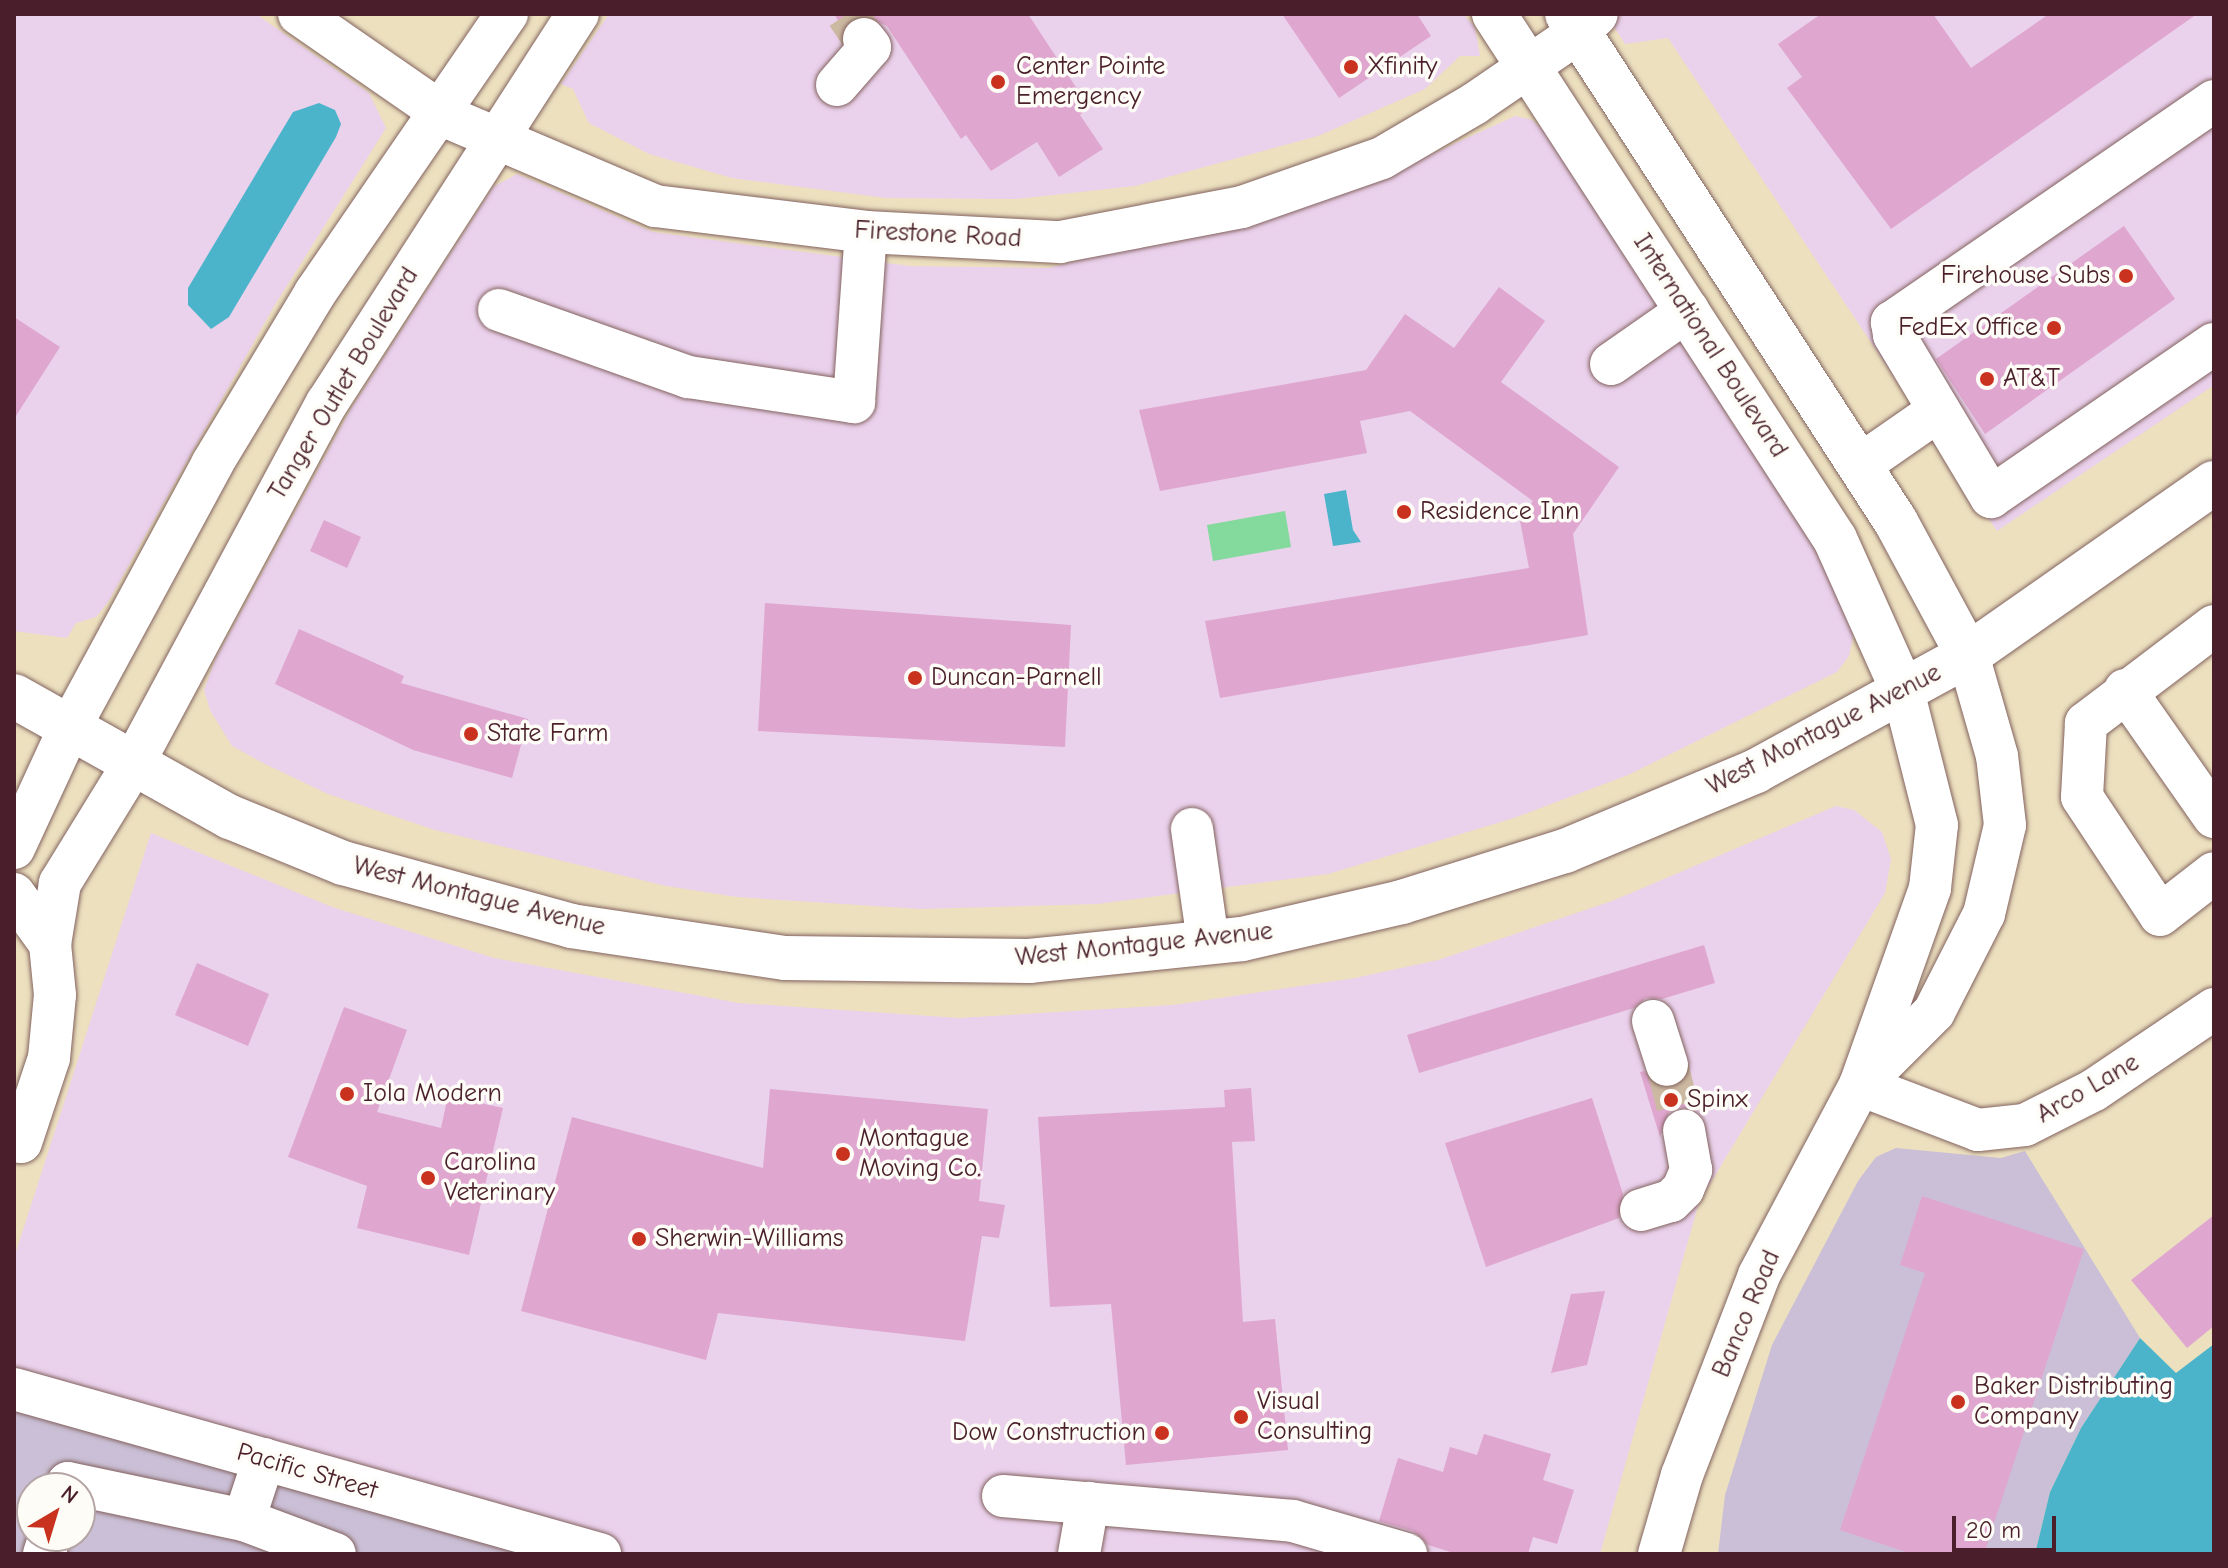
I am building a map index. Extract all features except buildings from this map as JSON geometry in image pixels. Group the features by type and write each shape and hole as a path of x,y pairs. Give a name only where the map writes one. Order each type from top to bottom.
{"main road":[{"name":"International Boulevard","path":"1494,14 1835,539 1903,691"},
{"path":"1581,20 1860,465 1968,655"},
{"name":"West Montague Avenue","path":"14,696 132,766 230,817 343,863 571,926 785,958 1029,961 1208,942 1402,902 1565,851 1756,771 1968,655 2212,490"}],"street":[{"name":"Firestone Road","path":"299,14 438,111 655,206 866,232 1060,242 1242,207 1382,158 1529,67 1581,20"},
{"path":"14,848 69,729 212,464 315,293 507,14"},
{"name":"Tanger Outlet Boulevard","path":"16,1150 49,1058 55,995 50,944 60,883 132,766 327,403 494,137 578,14"},
{"path":"837,85 870,47 864,39"},
{"path":"2214,101 1892,322 1939,410 1991,497 2214,344"},
{"path":"499,310 688,377 854,402 866,232"},
{"path":"1611,364 1688,310"},
{"path":"1860,465 1939,410"},
{"path":"2214,626 2125,690 2086,723 2086,807 2160,915 2214,873"},
{"name":"Banco Road","path":"1860,1085 1934,1012 1984,914 2005,825 1997,756 1968,655"},
{"path":"2125,690 2214,817"},
{"name":"Banco Road","path":"1659,1554 1682,1475 1759,1275 1860,1085 1930,888 1937,825 1903,691"},
{"path":"1192,829 1208,942"},
{"path":"14,894 50,944"},
{"name":"Arco Lane","path":"1860,1085 1978,1130 2025,1125 2094,1090 2214,1009"},
{"path":"1653,1021 1667,1065"},
{"path":"1641,1210 1671,1201 1683,1189 1691,1170 1684,1131"},
{"name":"Pacific Street","path":"14,1389 600,1554"},
{"path":"244,1520 264,1459"},
{"path":"96,1489 244,1520 335,1554"},
{"path":"1003,1496 1293,1521 1406,1554"},
{"path":"1079,1554 1088,1503"}],"shaded area":[{"path":"14,14 256,14 369,93 386,128 273,308 108,602 96,617 76,623 67,638 14,631"},
{"path":"609,14 1463,14 1475,27 1480,56 1460,56 1425,89 1318,136 1135,186 1015,199 886,198 732,178 649,154 589,123 573,89 561,84"},
{"path":"1606,14 2214,14 2214,385 1997,531 1668,38 1625,44"},
{"path":"1515,116 1532,120 1546,133 1824,561 1854,633 1849,656 1837,672 1628,775 1514,818 1328,874 1097,904 921,909 737,897 666,886 435,830 328,794 265,764 232,746 210,710 204,690 215,660 350,410 493,187 517,174 653,232 910,266 1049,268 1375,180"},
{"path":"1836,806 1854,810 1882,832 1891,859 1885,893 1699,1202 1600,1554 600,1554 14,1389 14,1258 151,833 332,907 494,958 739,1003 959,1018 1173,1005 1355,978 1438,960 1612,901"},
{"name":"Baker Distributing Company","path":"1896,1148 2001,1158 2025,1151 2140,1338 2081,1428 2050,1492 2035,1554 1718,1554 1725,1495 1772,1345 1858,1181 1876,1157"},
{"path":"14,1400 540,1554 14,1554"}],"green space":[{"path":"1285,511 1291,547 1213,561 1207,525"}],"water":[{"path":"319,103 335,110 341,124 336,137 229,317 211,329 188,305 188,288 293,112"},
{"path":"1346,490 1353,530 1361,542 1333,546 1324,494"},
{"path":"2140,1338 2176,1373 2214,1344 2214,1554 2035,1554 2050,1492 2081,1428"}],"tunnel":[{"path":"847,14 864,39"},
{"path":"1667,1065 1684,1131"}],"place":[{"name":"Xfinity","path":"1351,67"},
{"name":"Center Pointe Emergency","path":"998,82"},
{"name":"Firehouse Subs","path":"2126,276"},
{"name":"FedEx Office","path":"2054,328"},
{"name":"AT&T","path":"1987,379"},
{"name":"Residence Inn","path":"1404,512"},
{"name":"Duncan-Parnell","path":"915,678"},
{"name":"State Farm","path":"471,734"},
{"name":"Iola Modern","path":"347,1094"},
{"name":"Spinx","path":"1671,1100"},
{"name":"Montague Moving Co.","path":"843,1154"},
{"name":"Carolina Veterinary","path":"428,1178"},
{"name":"Sherwin-Williams","path":"639,1239"},
{"name":"Baker Distributing Company","path":"1958,1402"},
{"name":"Visual Consulting","path":"1241,1417"},
{"name":"Dow Construction","path":"1162,1433"}]}
